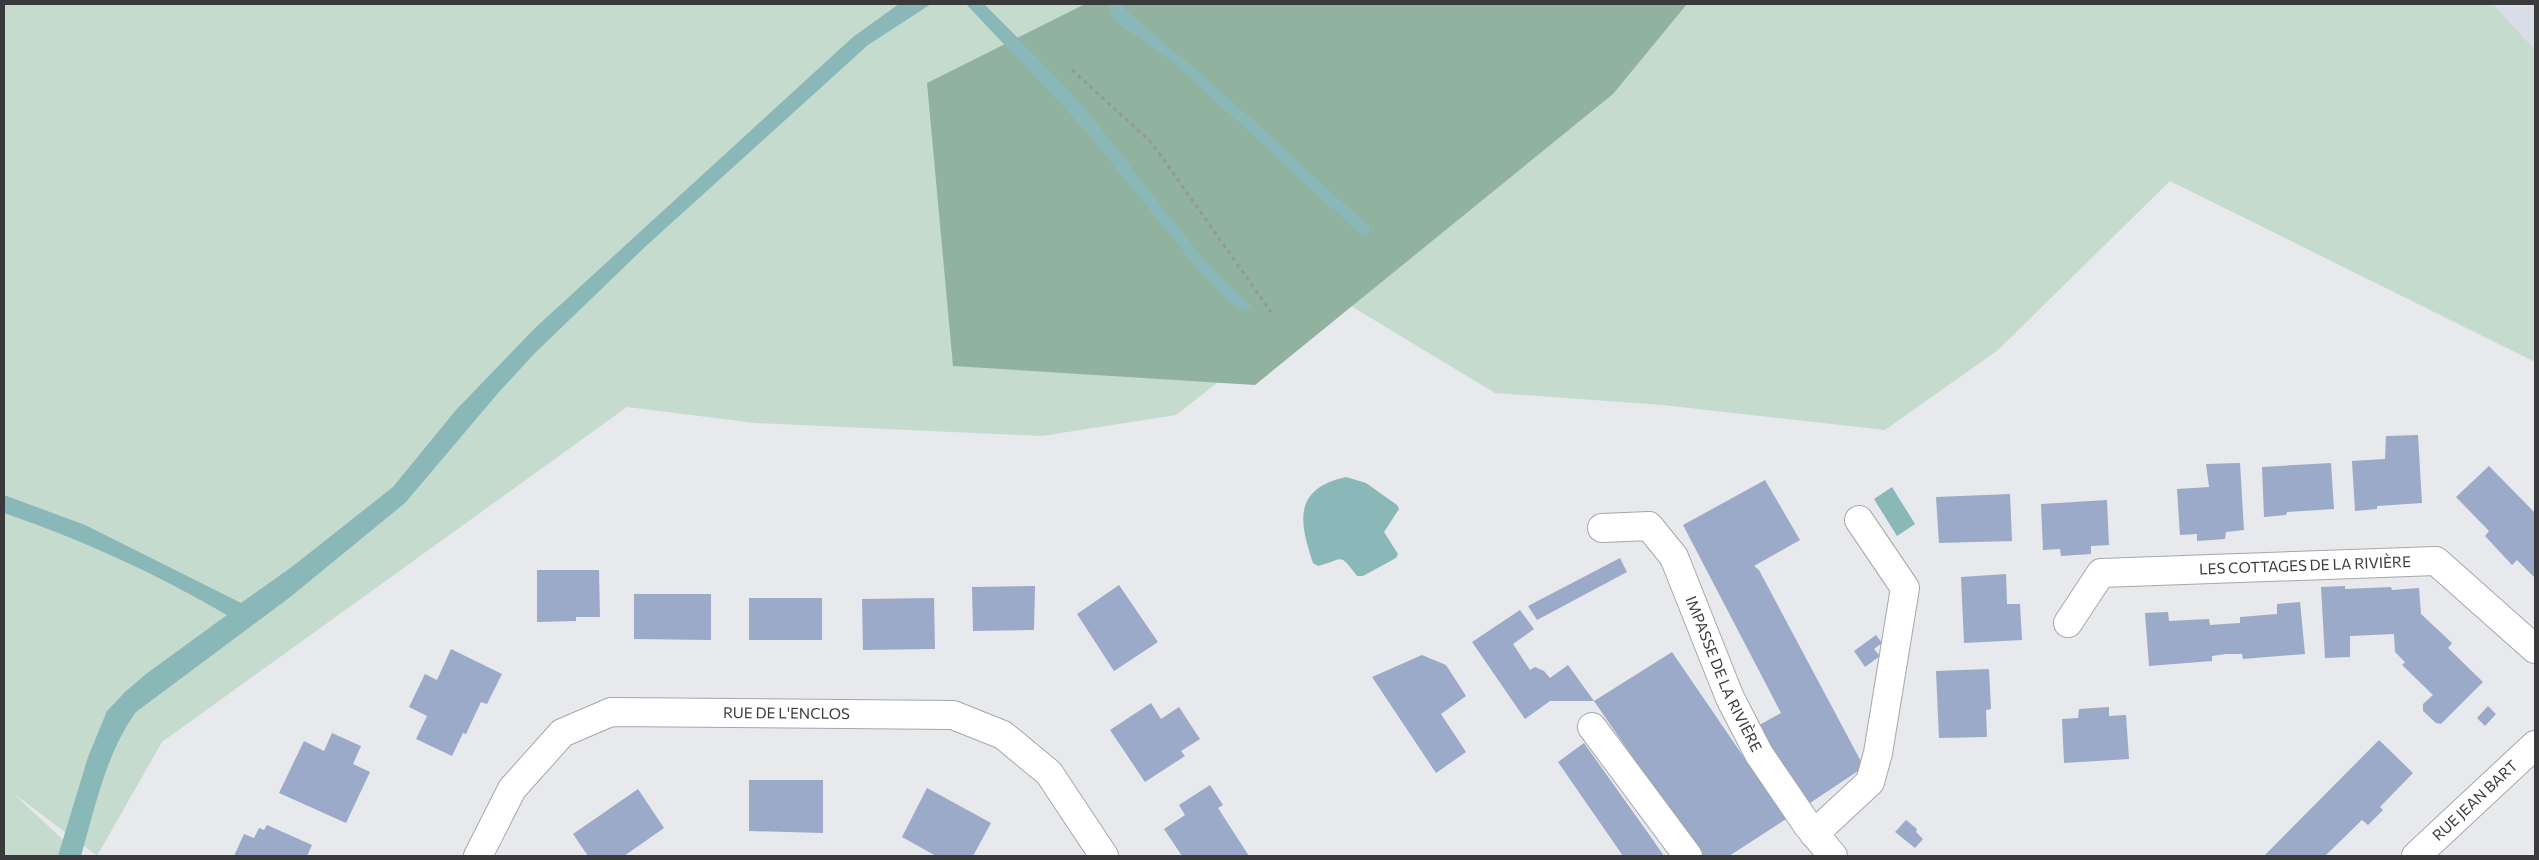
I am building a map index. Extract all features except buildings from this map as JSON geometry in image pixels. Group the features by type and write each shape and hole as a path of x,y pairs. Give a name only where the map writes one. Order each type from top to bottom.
{"street":[{"path":"1814,834 1870,782 1878,752 1905,588 1859,520"},
{"name":"IMPASSE DE LA RIVIÈRE","path":"1602,528 1649,526 1674,557 1730,698 1759,754 1814,834 1833,856"},
{"name":"LES COTTAGES DE LA RIVIÈRE","path":"2068,624 2101,573 2436,561 2535,649"},
{"name":"RUE DE L'ENCLOS","path":"478,856 512,789 562,733 612,712 953,715 1003,735 1049,773 1104,856"},
{"path":"1592,727 1688,856"},
{"name":"RUE JEAN BART","path":"2416,856 2535,745"}],"path":[{"path":"1072,70 1152,143 1271,312"}],"shaded area":[{"path":"2493,4 2535,4 2535,50"}],"green space":[{"path":"4,4 2493,4 2535,50 2535,362 2170,181 1998,350 1885,430 1663,405 1495,393 1331,294 1176,415 1042,436 755,423 627,407 162,742 97,856 13,793 75,851 73,856 4,856"},
{"path":"1085,4 1687,4 1613,94 1255,385 953,366 927,83"}],"water":[{"path":"899,4 931,4 868,45 646,246 535,353 499,392 405,503 289,598 136,712 117,745 102,781 81,856 58,856 88,757 107,711 146,674 227,615 173,585 118,558 4,513 4,495 85,525 241,603 293,566 393,487 456,410 535,328 853,37"},
{"path":"966,4 984,4 1058,79 1086,110 1190,242 1230,286 1252,306 1243,312 1225,299 1199,271 1084,129"},
{"path":"1107,4 1122,4 1127,11 1219,89 1372,229 1363,237 1173,62 1121,26 1112,17"},
{"path":"1346,477 1366,483 1397,505 1399,509 1384,532 1398,554 1396,558 1363,576 1357,576 1347,563 1340,559 1318,566 1313,563 1305,534 1304,509 1309,498 1329,482"},
{"path":"1892,487 1915,524 1897,536 1874,499"}]}
